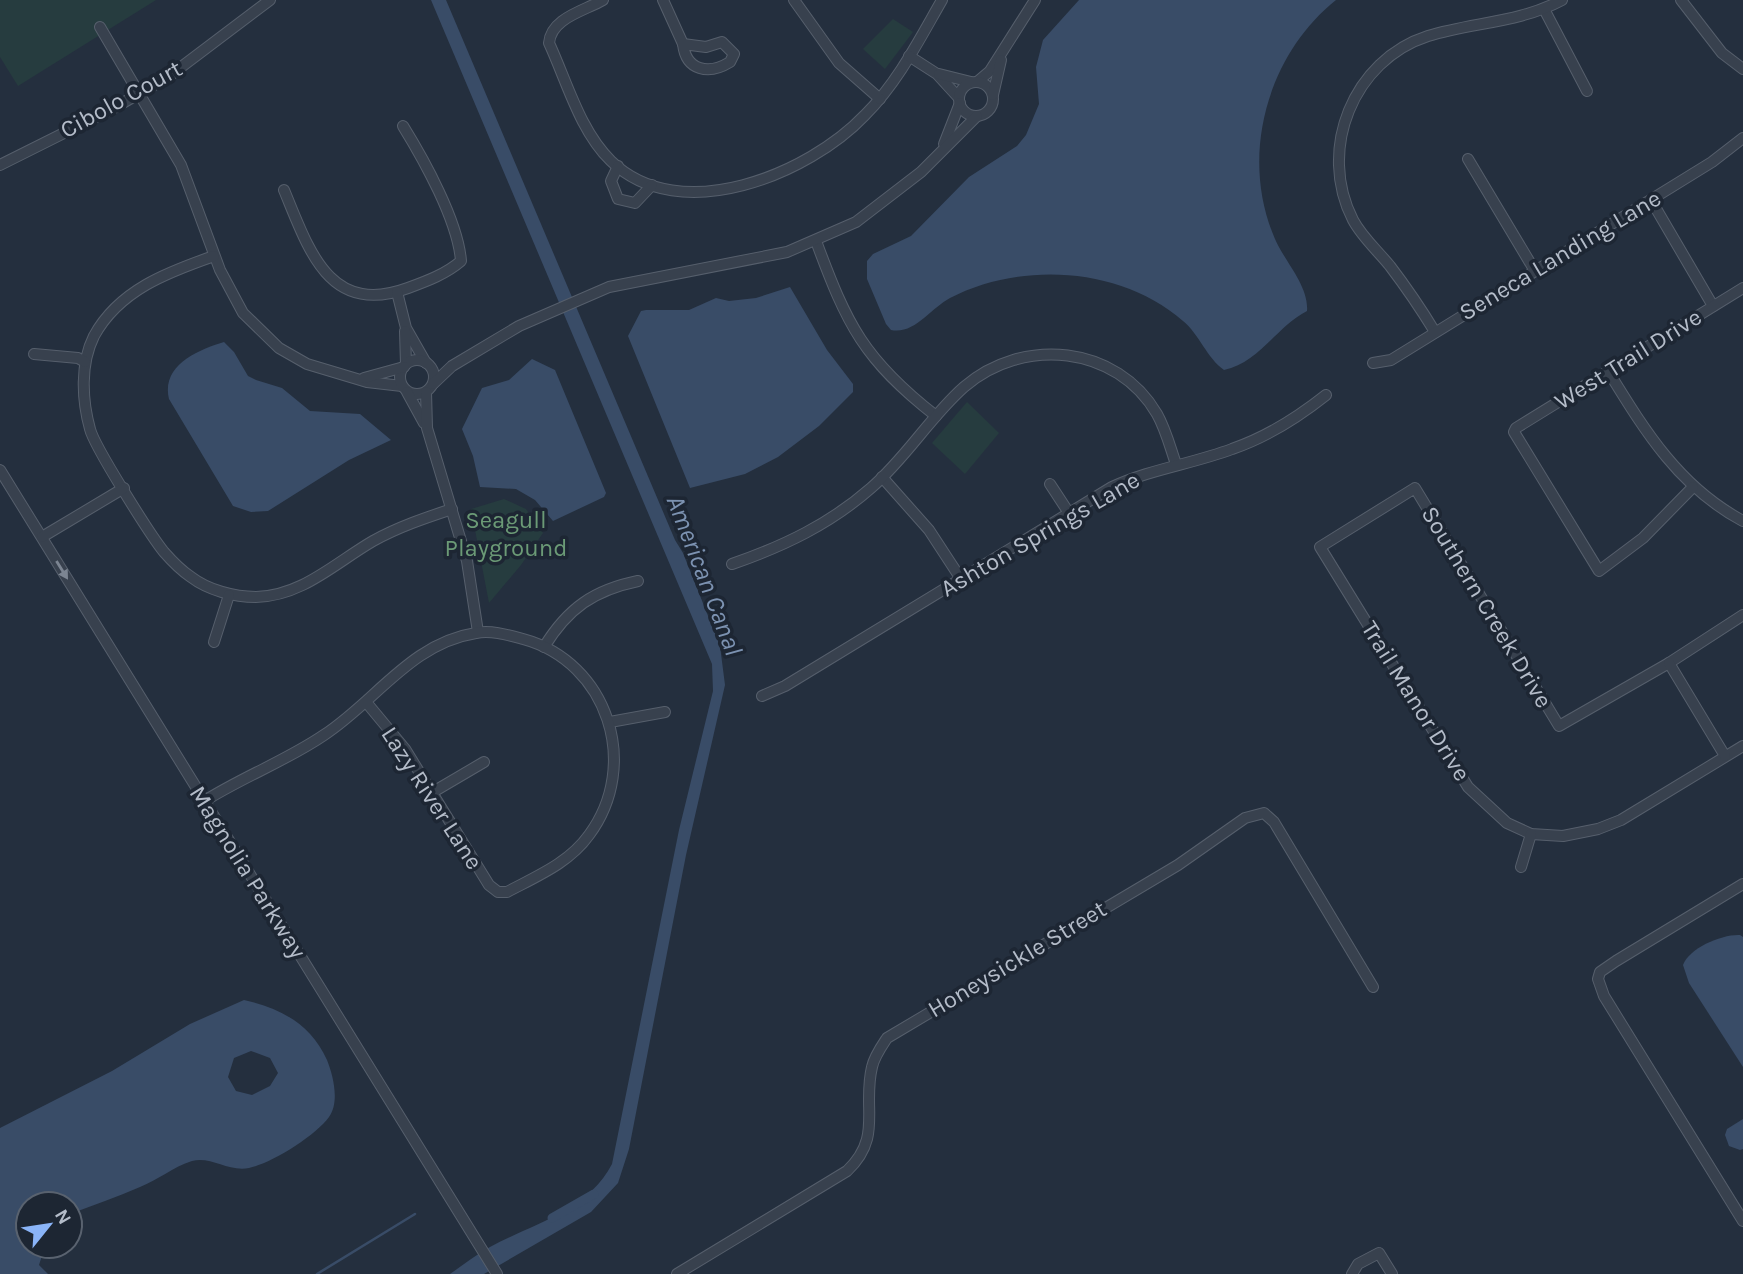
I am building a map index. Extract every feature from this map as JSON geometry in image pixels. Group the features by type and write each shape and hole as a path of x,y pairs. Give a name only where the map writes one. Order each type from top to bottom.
{"street":[{"name":"Cibolo Court","path":"0,165 168,77 270,0"},
{"path":"603,0 565,19 550,33 550,43 589,132 618,166 652,185 685,192 713,190 771,177 833,144 880,99 909,57 942,0"},
{"path":"663,0 692,65 699,70 724,66 734,57 732,48 722,41 706,47 683,44"},
{"path":"794,0 839,63 880,99"},
{"path":"941,150 963,88 986,76 1035,0"},
{"path":"1435,331 1407,288 1352,218 1341,177 1339,152 1345,121 1356,90 1375,68 1398,49 1428,36 1519,18 1562,0"},
{"path":"1681,0 1721,53 1743,69"},
{"path":"1544,9 1587,91"},
{"path":"100,27 141,93 188,181 214,256 233,298 265,337 307,364 417,394 429,388 452,366 519,326 587,295 630,280 787,252 816,241 867,214 920,172 977,116 988,111 1002,54"},
{"path":"909,57 937,74 966,112 977,116"},
{"path":"937,74 987,85 993,95"},
{"path":"284,190 316,258 334,283 352,294 397,292 444,273 461,261 460,248 433,180 403,126"},
{"name":"Seneca Landing Lane","path":"1373,363 1391,360 1712,162 1743,138"},
{"path":"1468,159 1535,271"},
{"path":"618,166 611,181 618,199 635,203 652,185"},
{"path":"1651,200 1713,306"},
{"path":"816,241 855,335 888,375 936,416"},
{"path":"214,256 174,270 135,291 111,311 93,337 85,362 83,399 90,433 163,551 192,578 229,595 279,595 298,587 374,540 452,509"},
{"name":"West Trail Drive","path":"1693,487 1643,538 1599,571 1514,432 1743,288"},
{"path":"397,292 406,328 405,365 400,374 405,389 427,428 452,509 467,561 478,632"},
{"path":"406,328 434,374 429,388 427,428"},
{"path":"732,564 815,530 910,451 936,416 982,373 1040,353 1067,354 1120,374 1156,412 1176,464"},
{"path":"34,354 78,358 85,362"},
{"path":"358,379 415,360 452,366"},
{"path":"1608,371 1648,436 1693,487 1743,521"},
{"name":"Ashton Springs Lane","path":"762,696 785,687 1069,513 1139,475 1259,439 1283,426 1326,395"},
{"name":"Magnolia Parkway","path":"0,470 495,1272"},
{"path":"882,477 929,530 961,579"},
{"path":"1050,484 1069,513"},
{"path":"42,537 124,488"},
{"name":"Trail Manor Drive","path":"1415,488 1321,547 1468,786 1507,824 1531,834"},
{"name":"Southern Creek Drive","path":"1415,488 1559,726 1669,663"},
{"path":"544,647 559,623 587,598 612,586 638,581"},
{"path":"214,642 229,595"},
{"path":"1725,756 1669,663 1743,615"},
{"path":"203,802 256,771 304,748 366,702 416,657 455,638 478,632 504,634 544,647 570,664 590,685 610,722 665,712"},
{"name":"Lazy River Lane","path":"366,702 398,740 489,885 498,892 507,892 564,862 590,834 609,798 614,775 610,722"},
{"path":"1521,867 1531,834 1563,836 1598,830 1620,820 1743,746"},
{"path":"433,792 484,762"},
{"name":"Honeysickle Street","path":"677,1274 847,1171 858,1161 869,1138 872,1068 887,1038 1178,865 1245,818 1264,813 1273,822 1373,986"},
{"path":"1743,884 1616,961 1600,972 1598,979 1604,996 1743,1221"},
{"path":"1352,1274 1358,1265 1379,1254 1392,1274"}],"green space":[{"path":"0,0 156,0 18,86 0,57"},
{"path":"893,19 913,32 885,69 863,49"},
{"path":"967,402 999,433 965,474 932,443"},
{"name":"Seagull Playground","path":"504,499 526,509 543,533 521,565 489,603 471,509"}],"water":[{"name":"American Canal","path":"431,0 446,0 675,540 683,553 720,646 725,685 686,855 629,1149 618,1183 591,1212 484,1274 450,1274 490,1247 574,1205 602,1180 612,1164 679,830 713,691 712,664"},
{"path":"1079,0 1336,0 1312,23 1292,49 1277,78 1266,109 1260,142 1264,207 1279,248 1304,292 1307,311 1236,366 1224,370 1189,326 1158,303 1131,289 1070,275 1008,278 978,286 950,298 907,329 891,330 886,324 867,279 867,261 873,254 911,236 969,177 1017,146 1026,135 1039,104 1036,67 1043,40"},
{"path":"790,287 827,350 853,384 853,392 819,426 778,457 745,474 690,488 628,336 641,311 689,310 716,298 729,301 756,298"},
{"path":"224,342 234,352 248,376 282,388 310,411 360,414 391,440 349,460 268,511 251,512 233,506 169,399 168,387 170,377 183,361"},
{"path":"532,359 555,370 606,493 604,497 553,521 535,500 516,489 480,487 473,456 462,429 482,388 509,380"},
{"path":"1740,935 1743,937 1743,1067 1689,983 1683,965 1692,953 1707,943"},
{"path":"244,1000 282,1013 303,1027 312,1037 327,1060 333,1081 334,1104 329,1117 314,1132 269,1161 249,1168 192,1161 140,1187 84,1209 84,1190 14,1190 14,1260 41,1260 39,1265 48,1274 0,1274 0,1128 112,1071 190,1024","holes":["251,1051 270,1058 278,1073 270,1086 252,1095 236,1091 228,1077 234,1058"]},
{"path":"1743,1119 1743,1149 1740,1150 1729,1146 1725,1135 1727,1129"}],"waterway":[{"name":"American Canal","path":"552,1218 594,1194"},
{"path":"317,1274 415,1214"}]}
